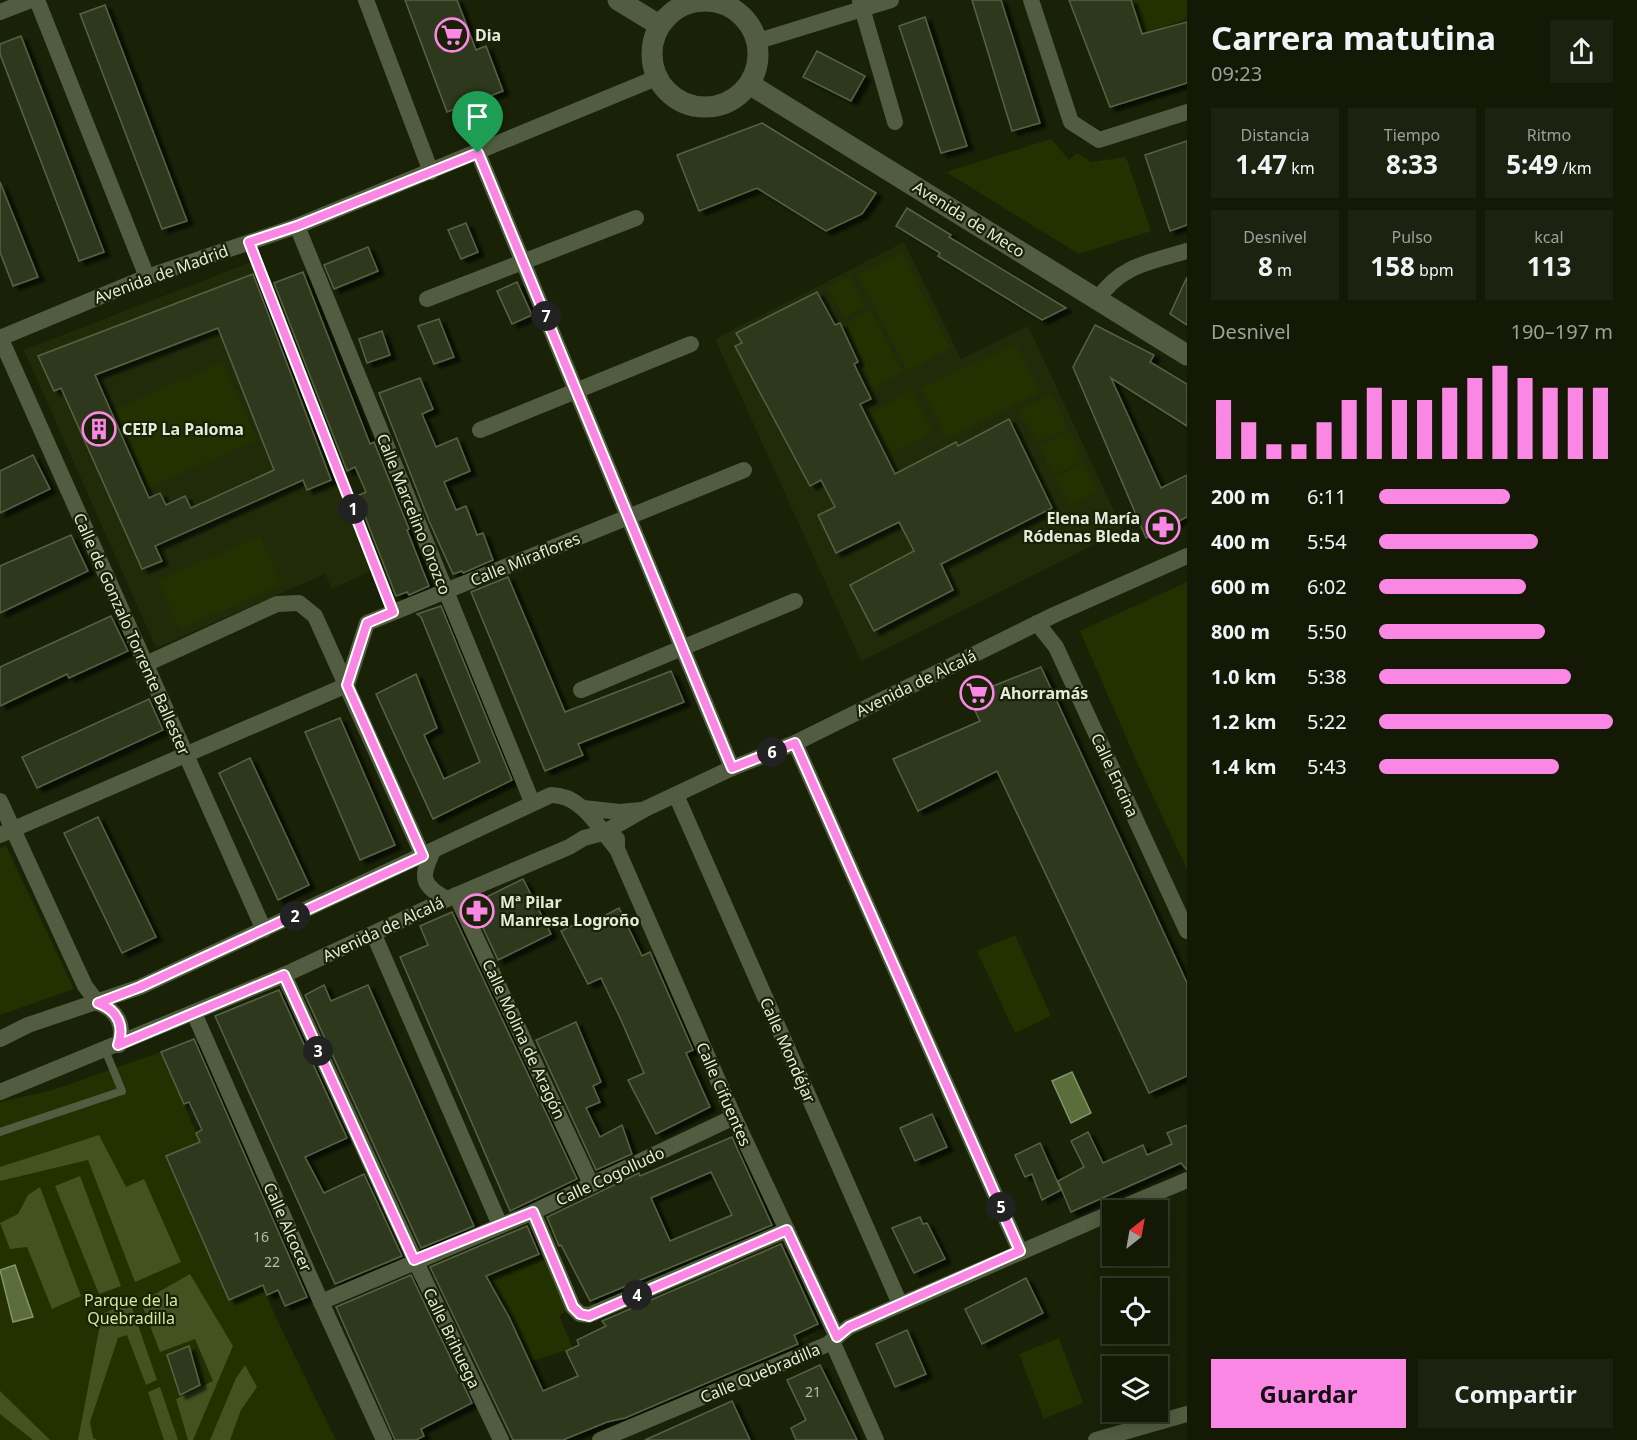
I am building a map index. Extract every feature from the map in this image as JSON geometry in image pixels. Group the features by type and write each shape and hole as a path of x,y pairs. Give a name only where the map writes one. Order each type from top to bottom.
{"street":[{"path":"0,12 31,0"},
{"path":"37,0 147,277"},
{"path":"366,0 431,172"},
{"path":"618,0 659,25"},
{"path":"693,0 709,1 739,15 758,41 758,69 751,85 735,99 701,108 684,103 668,92 656,78 652,51 659,25 680,6 693,0"},
{"path":"758,41 861,5 891,0"},
{"path":"1031,0 1071,122 1099,140 1187,112"},
{"path":"861,5 895,122"},
{"name":"Avenida de Madrid","path":"0,337 147,277 297,226 656,78"},
{"name":"Avenida de Meco","path":"751,85 1187,355"},
{"path":"478,153 732,768"},
{"path":"427,299 636,218"},
{"name":"Calle Marcelino Orozco","path":"297,226 532,802"},
{"path":"249,242 393,612"},
{"path":"1098,299 1109,283 1132,268 1187,251"},
{"name":"Calle de Gonzalo Torrente Ballester","path":"0,337 264,930"},
{"path":"480,430 691,344"},
{"name":"Calle Miraflores","path":"347,685 367,623 744,470"},
{"name":"Avenida de Alcalá","path":"0,1092 284,975 452,897 569,848 584,838 603,833 645,809 732,768 795,743 1037,623 1187,556"},
{"path":"582,690 682,646 795,601"},
{"path":"146,664 277,604 299,603 315,616 428,854 424,872 426,883 434,892 452,897"},
{"name":"Calle Encina","path":"1037,623 1056,647 1187,931"},
{"path":"7,832 347,685"},
{"path":"795,743 1020,1251"},
{"name":"Avenida de Alcalá","path":"0,1039 28,1025 140,987 550,795 561,795 579,802 586,812 645,809"},
{"name":"Calle Mondéjar","path":"676,795 900,1304"},
{"path":"0,801 7,832 85,986 98,1003 107,1007 120,1022 123,1033 112,1047"},
{"path":"584,838 589,825 586,812"},
{"name":"Calle Cifuentes","path":"586,812 617,849 734,1117 835,1339 876,1440"},
{"path":"617,849 618,833 625,821"},
{"name":"Calle Molina de Aragón","path":"452,897 591,1184"},
{"path":"374,935 500,1226"},
{"name":"Calle Brihuega","path":"284,975 414,1260 501,1440"},
{"name":"Calle Alcocer","path":"195,1013 384,1440"},
{"name":"Calle Cogolludo","path":"321,1302 414,1260 533,1212 734,1117"},
{"name":"Calle Quebradilla","path":"1140,1200 1187,1180"},
{"path":"533,1212 573,1307 580,1314 589,1316 787,1230"},
{"name":"Calle Quebradilla","path":"600,1440 835,1339 849,1327 1102,1216"},
{"path":"1096,1440 1187,1414"}],"lane":[{"path":"0,1132 122,1091 112,1047"}],"shaded area":[{"path":"904,242 961,359 1028,326 1123,530 861,661 715,339"},
{"path":"254,261 373,570 332,589 325,574 156,648 24,350"},
{"path":"1072,1072 1091,1113 1071,1123 1052,1081"},
{"path":"15,1265 33,1317 13,1322 0,1270"}],"green space":[{"path":"1130,0 1187,0 1187,19 1142,34"},
{"path":"1051,139 1069,160 1077,153 1091,162 1126,157 1151,231 1079,254 946,172"},
{"path":"902,252 950,348 908,371 858,275"},
{"path":"849,275 866,306 844,318 827,287"},
{"path":"871,310 902,372 873,388 844,324"},
{"path":"1016,344 1040,392 947,438 921,388"},
{"path":"222,362 257,440 148,488 113,410"},
{"path":"912,390 933,432 893,453 871,412"},
{"path":"1051,394 1068,428 1037,443 1019,410"},
{"path":"1070,431 1083,460 1053,475 1040,446"},
{"path":"1084,463 1097,492 1069,507 1055,477"},
{"path":"260,536 281,585 180,629 158,580"},
{"path":"1187,582 1187,869 1136,760 1080,631"},
{"path":"6,846 74,989 0,1015 0,848"},
{"path":"1015,935 1051,1016 1015,1033 977,951"},
{"name":"Parque de la Quebradilla","path":"161,1052 278,1322 336,1440 0,1440 0,1102 53,1090"},
{"path":"99,1135 126,1187 144,1179 181,1262 135,1282 88,1160 0,1181 0,1167"},
{"path":"80,1176 121,1286 99,1294 55,1186"},
{"path":"40,1187 81,1296 52,1309 27,1247 10,1249 0,1223 18,1214 28,1195"},
{"path":"545,1251 569,1309 559,1316 573,1348 529,1362 486,1276"},
{"path":"190,1274 233,1346 193,1440 188,1440 176,1399 213,1381 195,1339 160,1352 141,1302"},
{"path":"130,1302 157,1380 146,1385 127,1335 118,1338 90,1422 93,1438 97,1440 78,1440 102,1314"},
{"path":"818,1324 821,1331 798,1344 794,1335"},
{"path":"1059,1338 1083,1403 1044,1419 1019,1354"},
{"path":"245,1365 257,1387 241,1410 230,1440 210,1440 236,1378"},
{"path":"160,1387 178,1440 164,1440 148,1392"},
{"path":"0,1391 50,1440 33,1440 0,1414"}],"building":[{"path":"405,0 457,0 476,50 486,46 503,91 447,112"},
{"path":"972,0 1001,0 1040,123 1012,131"},
{"path":"1069,0 1131,0 1142,34 1187,22 1187,83 1110,107"},
{"path":"105,5 187,221 162,229 80,14"},
{"path":"925,17 967,146 941,153 899,26"},
{"path":"21,36 104,252 79,261 0,54 0,44"},
{"path":"817,51 865,76 851,101 803,77"},
{"path":"762,123 876,193 862,214 826,231 757,188 699,211 677,155"},
{"path":"1187,141 1187,225 1170,231 1145,155"},
{"path":"0,182 38,277 13,286 0,252"},
{"path":"907,208 951,235 949,237 1066,308 1042,320 938,256 940,253 896,226"},
{"path":"466,223 478,252 461,259 448,230"},
{"path":"368,247 378,271 334,289 324,265"},
{"path":"303,272 370,444 374,442 409,529 407,530 429,586 409,595 407,592 396,596 357,496 366,492 355,467 347,471 274,283"},
{"name":"CEIP La Paloma","path":"253,274 331,480 307,490 303,480 155,546 162,561 142,569 61,388 54,391 38,356","holes":["218,328 274,470 191,508 185,496 166,505 160,493 149,498 95,375"]},
{"path":"1187,277 1187,325 1170,314"},
{"path":"517,282 532,315 512,324 497,291"},
{"path":"817,292 835,325 840,323 858,362 854,364 871,399 860,404 895,474 956,442 958,446 1009,419 1052,508 941,564 953,590 874,631 850,585 914,551 899,522 836,553 818,515 835,507 821,480 810,486 735,346 742,343 736,333"},
{"path":"439,319 454,357 434,364 418,326"},
{"path":"1095,325 1154,355 1150,362 1187,384 1187,426 1111,378 1161,488 1187,475 1187,517 1146,538 1073,367"},
{"path":"382,331 390,355 367,363 359,339"},
{"path":"420,378 433,409 422,414 436,447 457,438 470,471 444,482 456,510 466,506 477,535 483,533 493,560 463,573 462,571 453,574 429,521 379,393"},
{"path":"33,455 50,489 0,513 0,471"},
{"path":"71,535 88,571 0,613 0,566"},
{"path":"508,577 565,712 671,671 684,702 578,744 583,755 545,771 471,592"},
{"path":"441,606 512,780 433,819 376,694 416,674 437,728 424,735 444,779 480,762 421,617 417,614"},
{"path":"111,616 128,651 69,678 67,674 0,706 0,667"},
{"path":"1041,667 1187,983 1187,1076 1149,1093 997,771 918,811 893,759 980,721 968,696"},
{"path":"149,699 163,730 37,788 22,757"},
{"path":"340,718 395,845 360,860 305,732"},
{"path":"250,758 309,885 278,900 219,773"},
{"path":"98,817 156,937 122,953 64,833"},
{"path":"523,879 551,934 498,960 472,904"},
{"path":"619,908 642,956 650,952 693,1050 686,1053 710,1107 656,1134 628,1080 644,1073 621,1020 601,978 588,984 561,931 584,920 587,925"},
{"path":"452,912 577,1179 510,1211 400,957 428,945 420,926"},
{"path":"324,985 331,1001 368,985 474,1226 421,1248 305,995"},
{"path":"279,990 347,1138 305,1157 324,1193 364,1174 402,1256 335,1284 215,1016"},
{"path":"576,1022 601,1082 593,1086 600,1102 586,1108 600,1137 622,1125 632,1154 596,1170 536,1040"},
{"path":"194,1039 307,1297 285,1306 278,1290 267,1295 263,1285 229,1300 166,1156 200,1142 196,1133 202,1130 189,1102 184,1104 161,1052"},
{"path":"932,1114 947,1147 915,1161 900,1128"},
{"path":"1187,1125 1187,1170 1181,1163 1071,1212 1058,1181 1084,1167 1071,1141 1088,1132 1103,1163 1143,1145 1147,1155 1172,1144 1167,1133"},
{"path":"732,1137 772,1225 590,1301 561,1245 559,1246 547,1217 639,1173 640,1176","holes":["711,1172 732,1215 670,1241 651,1198"]},
{"path":"1040,1143 1061,1190 1042,1200 1032,1174 1025,1177 1015,1155"},
{"path":"920,1217 923,1224 927,1223 945,1259 914,1273 892,1228"},
{"path":"527,1226 539,1254 486,1276 509,1317 543,1391 578,1376 566,1351 579,1345 577,1340 606,1326 602,1321 781,1244 818,1324 794,1335 798,1344 625,1418 607,1422 563,1440 513,1440 430,1267"},
{"path":"411,1275 472,1403 421,1429 424,1436 416,1440 395,1440 336,1307"},
{"path":"1026,1278 1043,1313 982,1344 965,1309"},
{"path":"907,1330 926,1374 895,1387 876,1344"},
{"path":"189,1346 200,1385 180,1395 167,1355"},
{"path":"820,1365 857,1440 796,1440 791,1428 806,1420 787,1380"},
{"path":"732,1401 750,1440 645,1440"}],"place":[{"name":"Dia","path":"452,35"},
{"name":"CEIP La Paloma","path":"99,429"},
{"name":"Elena María Ródenas Bleda","path":"1163,527"},
{"name":"Ahorramás","path":"977,693"},
{"name":"Mª Pilar Manresa Logroño","path":"477,911"}],"route":[{"path":"478,153 732,768 795,743 1020,1251 849,1327 837,1337 787,1230 589,1316 580,1314 573,1307 533,1212 414,1260 284,975 118,1045 123,1033 120,1022 114,1013 98,1003 140,987 423,856 347,685 367,623 393,612 249,242 297,226 478,153"}]}
